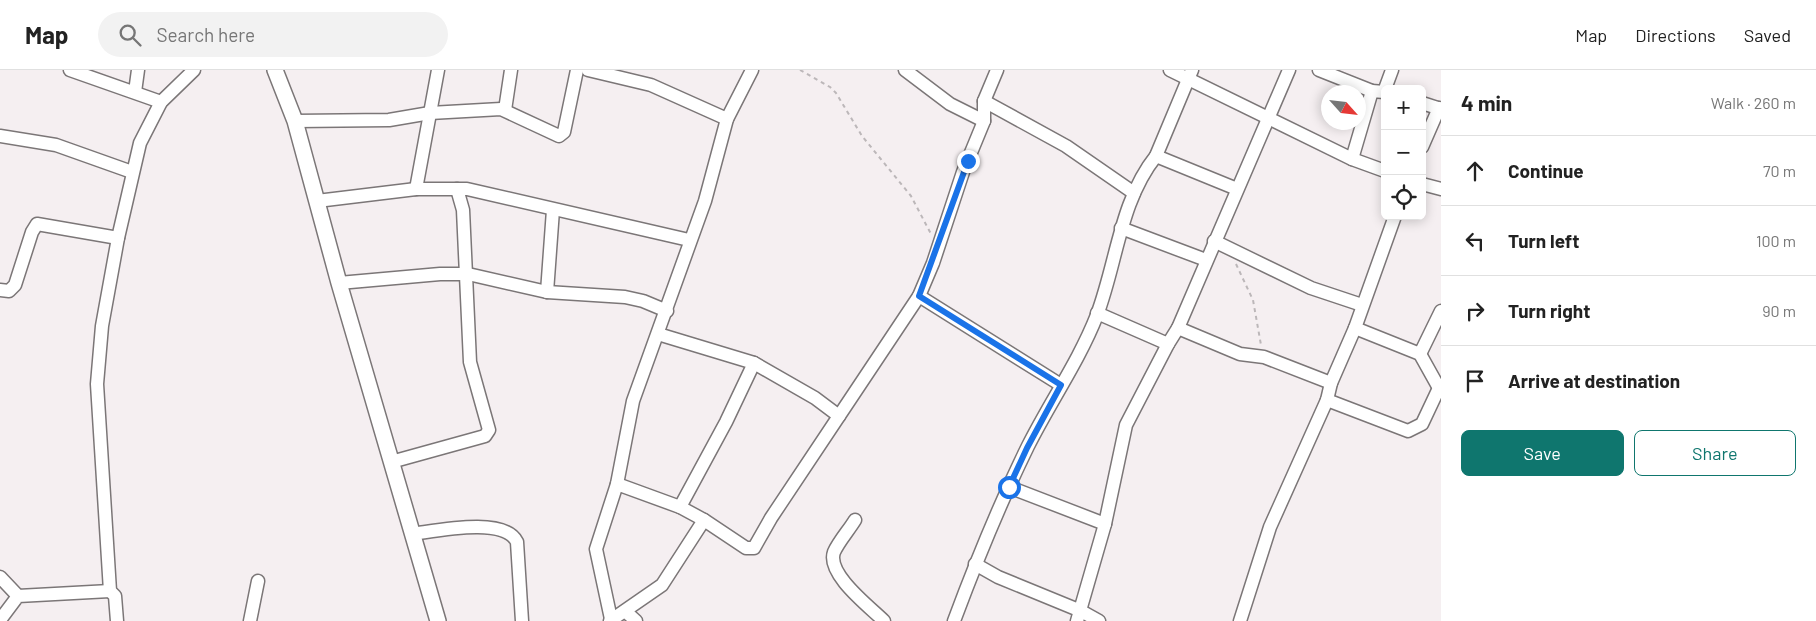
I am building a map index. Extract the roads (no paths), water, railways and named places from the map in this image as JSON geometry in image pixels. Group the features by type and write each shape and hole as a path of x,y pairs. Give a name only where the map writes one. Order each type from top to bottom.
{"street":[{"path":"70,70 161,102"},
{"path":"135,92 138,70"},
{"path":"118,621 115,596 110,591 97,384 102,326 118,238 140,143 161,102 194,70"},
{"path":"275,70 295,121 339,283 438,621"},
{"path":"416,189 438,70"},
{"path":"505,110 511,70"},
{"path":"295,121 389,120 430,113 494,109 505,110 557,136 561,136 564,132 577,70"},
{"path":"588,70 651,85 727,119"},
{"path":"704,520 669,578 662,585 610,620 596,549 617,484 636,391 667,311 689,240 704,201 727,119 752,70"},
{"path":"905,70 950,104 984,121"},
{"path":"617,484 680,507 704,520 746,548 754,548 771,518 919,296 933,263 936,246 963,172 984,121 984,101 997,70"},
{"path":"1170,70 1190,74 1268,117 1352,159 1381,170"},
{"path":"1079,616 1105,524 1126,426 1178,328 1289,70"},
{"path":"1319,70 1381,91"},
{"path":"1385,85 1392,70"},
{"path":"954,621 976,564 1027,448 1084,343 1097,313 1121,228 1134,193 1147,168 1156,156 1190,74"},
{"path":"1352,159 1381,93"},
{"path":"984,101 1066,146 1134,193"},
{"path":"1426,104 1440,109 1426,139"},
{"path":"0,136 56,145 132,172"},
{"path":"1156,156 1237,189"},
{"path":"1426,185 1441,189"},
{"path":"317,201 416,189 457,189 689,240"},
{"path":"391,462 485,436 489,432 470,362 468,274 463,210 457,189"},
{"path":"547,292 553,210"},
{"path":"1240,621 1270,527 1327,400 1331,383 1355,328 1394,220"},
{"path":"0,290 9,292 15,286 32,232 37,224 118,238"},
{"path":"1121,228 1206,260"},
{"path":"1214,242 1310,288 1362,305"},
{"path":"339,283 440,274 468,274 547,292 625,297 643,301 667,311"},
{"path":"919,296 1061,385"},
{"path":"1420,354 1441,311"},
{"path":"1097,313 1168,344"},
{"path":"1178,328 1240,354 1264,357 1331,383"},
{"path":"1327,400 1408,431 1422,424 1440,389 1420,354 1355,328"},
{"path":"658,334 754,363 815,398 839,416"},
{"path":"680,507 726,422 754,363"},
{"path":"1009,487 1105,524"},
{"path":"855,520 834,552 833,561 842,580 884,621"},
{"path":"412,534 469,527 500,529 511,534 517,542 522,621"},
{"path":"976,564 998,577 1079,616 1099,621"},
{"path":"0,577 18,596 110,591"},
{"path":"250,621 258,581"},
{"path":"0,620 18,596"},
{"path":"625,611 636,621"}]}
